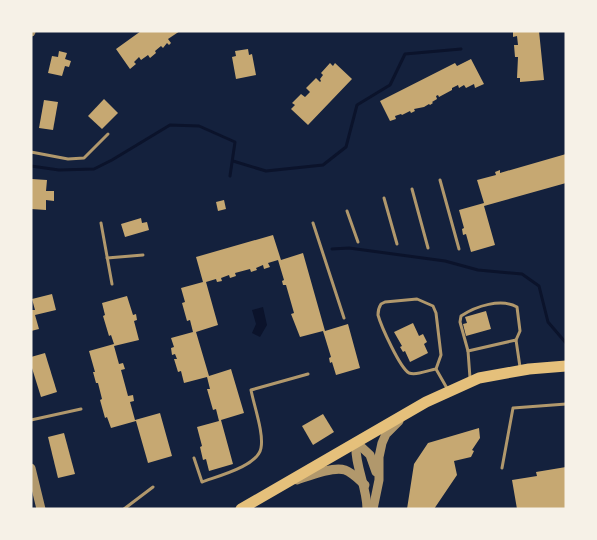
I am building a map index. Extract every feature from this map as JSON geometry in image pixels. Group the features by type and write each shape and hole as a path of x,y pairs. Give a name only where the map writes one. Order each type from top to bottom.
{"main road":[{"path":"241,509 406,413 449,391 479,378 520,370 566,366"}],"street":[{"path":"372,509 379,480 379,458 382,443 386,434 406,413"},
{"path":"356,442 370,455 379,480"},
{"path":"356,442 356,456 365,485 367,509"},
{"path":"31,468 41,509"},
{"path":"286,483 335,469 343,469 350,472 365,485"}],"lane":[{"path":"31,152 68,159 84,158 108,134"},
{"path":"440,180 459,249"},
{"path":"412,189 428,248"},
{"path":"384,198 397,244"},
{"path":"347,211 358,242"},
{"path":"101,223 112,284"},
{"path":"312,223 344,318"},
{"path":"107,258 143,255"},
{"path":"417,299 433,306 436,313 441,355 436,368 414,374 405,370 386,336 378,309 381,304 417,299"},
{"path":"470,382 468,352 460,322 461,316 495,303 509,302 518,307 520,331 516,340 520,370"},
{"path":"468,352 516,340"},
{"path":"436,368 449,391"},
{"path":"194,458 202,482 252,462 261,449 260,433 251,390 308,374"},
{"path":"502,468 513,408 566,404"},
{"path":"31,420 81,409"},
{"path":"124,509 153,487"}],"water":[{"path":"263,307 267,325 260,337 252,333 256,324 252,310"}],"building":[{"path":"141,31 180,31 168,39 171,43 169,45 167,43 163,48 161,46 150,58 148,55 141,60 139,57 134,62 136,64 130,69 116,49"},
{"path":"513,31 539,31 544,80 520,82 520,78 517,78 518,57 515,57 514,45 518,45 517,36 513,37"},
{"path":"248,49 249,55 252,54 256,75 236,79 232,57 236,56 235,51"},
{"path":"59,51 67,53 65,59 71,61 69,67 65,66 62,76 48,73 52,56 58,57"},
{"path":"471,59 484,84 475,88 474,84 466,88 464,85 459,88 458,85 439,97 438,95 436,96 437,99 430,105 414,109 415,111 411,113 410,111 395,116 396,119 390,121 380,101 455,63 457,66"},
{"path":"330,63 333,66 335,63 352,79 308,125 291,109 295,105 292,103 301,94 305,97 310,92 306,88 316,78 321,81 320,79 323,75 321,73"},
{"path":"104,99 118,113 102,129 88,116"},
{"path":"44,100 58,102 53,130 39,128"},
{"path":"566,154 566,183 484,206 495,245 471,252 466,234 463,235 462,229 464,228 459,210 484,203 477,180 496,175 495,172 500,170 500,173"},
{"path":"32,179 47,180 46,191 54,191 54,201 46,200 46,210 31,209"},
{"path":"224,200 226,209 218,211 216,202"},
{"path":"141,218 142,223 147,222 149,230 125,237 121,224"},
{"path":"273,235 281,260 303,253 325,331 348,324 360,368 336,375 332,362 330,363 329,358 331,357 323,331 300,337 291,314 294,313 286,285 283,285 282,281 284,280 278,260 268,263 270,267 264,269 263,265 251,272 250,269 235,273 236,276 230,278 229,275 221,278 222,281 217,282 216,279 206,282 218,325 196,332 209,376 231,369 244,413 221,420 233,464 209,471 206,459 203,460 200,447 202,446 197,427 219,421 216,409 213,410 207,389 210,389 207,377 184,383 181,371 178,372 174,359 177,359 175,354 172,355 171,348 174,347 171,338 193,332 190,320 187,321 182,303 185,302 181,288 203,282 196,257"},
{"path":"52,294 56,310 35,315 39,329 31,331 31,310 35,310 32,299"},
{"path":"127,296 133,315 136,314 137,320 134,321 139,340 114,346 119,364 123,363 125,369 121,370 128,396 133,395 134,401 130,402 135,420 160,413 172,456 148,463 136,421 111,428 107,417 105,418 89,351 114,344 111,335 109,336 103,316 105,315 102,303"},
{"path":"486,311 491,329 466,336 463,324 467,323 465,317"},
{"path":"413,323 419,336 423,334 427,342 424,344 428,353 410,362 405,351 403,352 400,347 402,346 394,332"},
{"path":"45,353 57,392 41,397 31,365 31,357"},
{"path":"323,414 334,432 313,445 302,426"},
{"path":"479,428 480,438 472,450 474,451 471,457 454,461 457,475 434,509 407,509 414,464 428,443"},
{"path":"64,433 75,474 58,478 48,437"},
{"path":"566,467 566,509 517,509 512,480 537,476 536,472"}],"waterway":[{"path":"233,161 266,171 323,165 346,147 357,105 390,85 405,54 461,49"},
{"path":"31,166 59,170 94,169 170,125 199,126 235,142 230,176"},
{"path":"332,249 349,248 445,261 478,270 522,274 539,286 548,322 566,343"}]}
